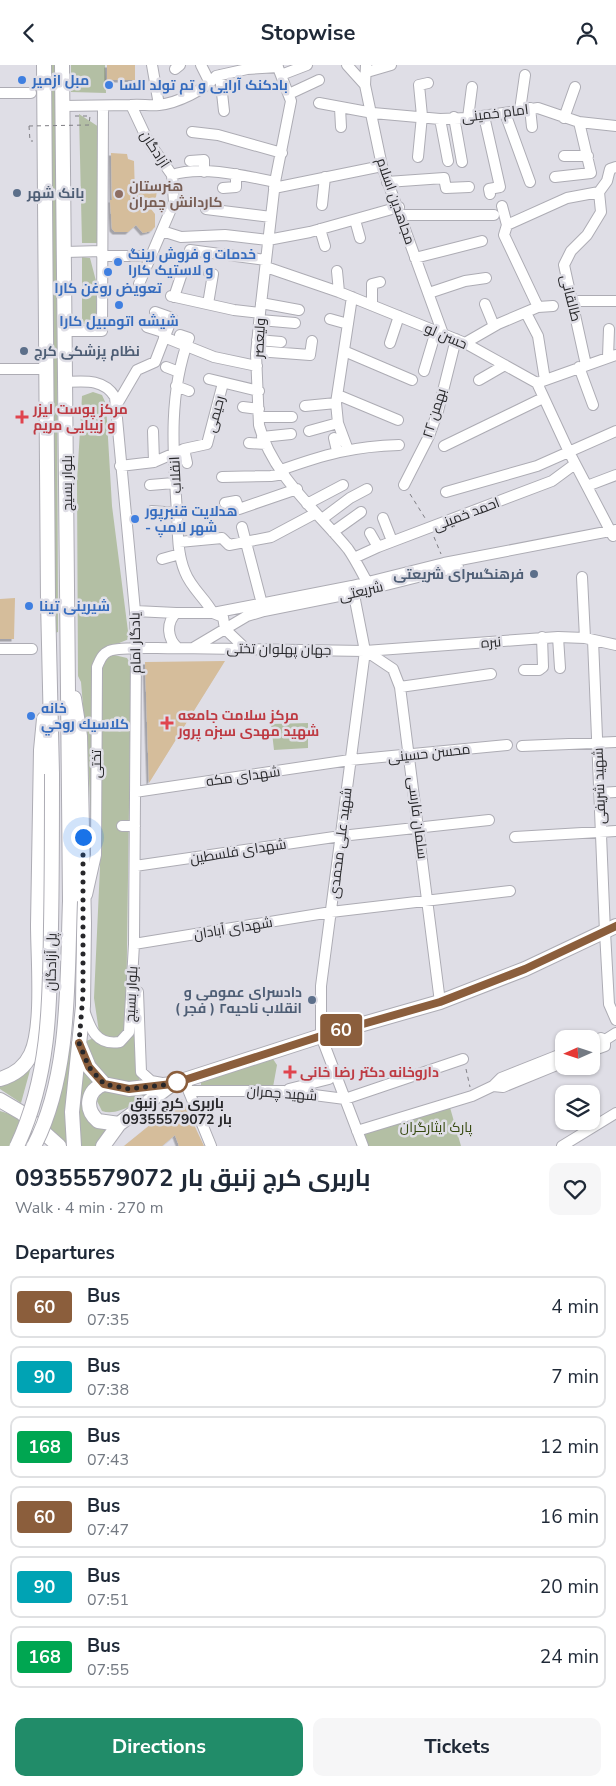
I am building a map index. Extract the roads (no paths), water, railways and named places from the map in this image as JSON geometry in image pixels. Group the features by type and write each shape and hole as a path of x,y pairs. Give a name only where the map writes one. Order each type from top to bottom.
{"main road":[{"name":"بلوار بسیج","path":"44,65 49,671 52,774"},
{"name":"بلوار بسیج","path":"62,65 70,901"},
{"path":"67,659 80,737 84,909 83,1000 72,1112 74,1146"},
{"path":"0,1079 19,1071 32,1053 39,990 38,925 41,750 49,671"},
{"name":"پل آزادگان","path":"17,1146 34,1107 40,1085 48,1030 52,774"},
{"name":"پل آزادگان","path":"34,1146 53,1094 64,1025 70,901"},
{"path":"38,925 42,936 48,941 63,943 76,935 84,923"},
{"path":"103,1146 119,1124 181,1085 321,1036 440,1002 525,969 610,929"},
{"path":"39,990 48,975 61,971 74,975 79,980 83,1000"},
{"path":"79,1043 89,1067 104,1084"},
{"path":"119,1124 98,1121 89,1109 91,1094 98,1086 104,1084 129,1089 181,1085"},
{"path":"0,1100 60,1146"}],"street":[{"path":"152,65 158,105"},
{"path":"201,65 210,83"},
{"path":"62,111 103,105 158,105 173,102 210,83 216,76 247,69 278,69 307,65"},
{"path":"347,65 365,85"},
{"path":"366,69 391,65"},
{"name":"ولیعصر","path":"278,69 289,94 290,101 275,185 257,339 259,413 264,440 282,472 354,558 367,582"},
{"name":"مجاهدین اسلام","path":"366,69 365,85 373,113 373,129 382,166 429,293 439,332"},
{"path":"220,75 224,111"},
{"path":"525,75 525,109 532,127"},
{"path":"289,94 319,81"},
{"path":"418,157 422,116 419,85 428,83"},
{"path":"468,118 472,87"},
{"path":"564,118 575,87"},
{"path":"0,93 31,93"},
{"name":"امام خمینی","path":"320,103 373,113 440,119 468,118 538,108 579,122 616,125"},
{"path":"66,331 102,331 103,105"},
{"name":"آزادگان","path":"131,105 148,141 172,175 174,202 139,284"},
{"path":"340,108 341,127"},
{"path":"505,113 530,182"},
{"path":"484,116 500,187 489,189 490,194"},
{"path":"454,117 462,162"},
{"path":"440,119 448,161"},
{"path":"555,177 592,173 579,122"},
{"path":"192,133 218,135 282,153"},
{"path":"564,156 588,156"},
{"path":"190,161 204,161 204,172"},
{"path":"172,175 182,172 236,174 275,185 382,166"},
{"path":"507,225 517,219 543,211 566,198 599,193 607,181 610,169 616,167"},
{"path":"223,188 236,187 236,174"},
{"path":"322,205 326,177"},
{"path":"387,182 444,178 446,188 470,187"},
{"name":"طالقانی","path":"593,405 582,367 573,301 565,277 564,265 572,251 587,235 600,212 599,193"},
{"path":"502,206 507,225 504,235 538,307"},
{"path":"206,209 271,217"},
{"path":"162,231 181,237 225,235 268,240 320,229 355,219 400,211 494,215"},
{"path":"355,219 360,237"},
{"path":"320,229 325,245"},
{"path":"415,258 482,241"},
{"name":"حسن لو","path":"190,250 266,263 460,341 505,365 541,381"},
{"path":"65,252 151,256"},
{"path":"337,271 339,292"},
{"path":"208,304 213,274 209,273"},
{"path":"181,276 173,296 234,310 260,312 299,310"},
{"path":"429,293 465,281 486,278"},
{"path":"372,305 372,284 380,282"},
{"path":"348,450 338,423 337,399 352,297"},
{"path":"573,301 616,301"},
{"path":"484,304 494,326"},
{"path":"460,341 538,307 553,306"},
{"path":"116,406 137,370 155,362 172,318 155,312"},
{"path":"260,312 296,323"},
{"path":"526,313 538,336 543,398 575,464 614,533"},
{"path":"390,343 399,316"},
{"path":"330,319 348,324"},
{"path":"147,327 214,357 257,366"},
{"path":"541,381 612,356 609,329"},
{"path":"424,371 439,332"},
{"path":"180,335 190,338 186,346"},
{"path":"257,339 281,342"},
{"path":"257,351 310,355 312,341"},
{"name":"۲۲ بهمن","path":"404,485 429,436 460,341"},
{"name":"انقلاب","path":"186,346 176,386 174,454 174,483 180,554 186,575 213,613 223,617 225,629"},
{"path":"344,351 412,380"},
{"path":"479,380 505,365"},
{"path":"166,367 179,372"},
{"path":"0,369 47,369"},
{"path":"209,379 259,391"},
{"name":"یادگار امام","path":"66,382 88,381 103,385 112,392 116,406 120,466 135,611 134,943"},
{"name":"رحیمی","path":"120,466 154,462 184,449 207,444 223,383"},
{"path":"176,386 189,391"},
{"path":"444,446 543,398"},
{"path":"305,406 337,399 398,420"},
{"path":"243,407 259,413 292,417"},
{"path":"309,431 338,423"},
{"path":"153,431 154,462"},
{"path":"446,492 536,466 616,431"},
{"path":"249,443 291,434"},
{"path":"334,438 337,451"},
{"path":"222,477 272,476 337,451 373,446 399,445"},
{"path":"184,449 186,463"},
{"name":"احمد خمینی","path":"354,558 392,541 552,481 575,464"},
{"path":"587,486 616,475"},
{"path":"150,485 174,483"},
{"path":"307,504 344,485"},
{"path":"225,503 236,501 239,509 296,489"},
{"path":"179,542 222,538 229,545 271,537 319,516 367,489"},
{"path":"152,511 177,513"},
{"path":"333,532 361,512"},
{"path":"383,518 392,541"},
{"path":"242,527 262,604"},
{"path":"370,533 378,547"},
{"name":"شریعتی","path":"135,611 213,613 367,582 444,563 614,533"},
{"name":"شریعتی","path":"193,648 241,619 264,611 354,593 448,569 614,533"},
{"path":"162,559 180,554"},
{"name":"شهید شریفی","path":"582,577 598,743 601,832 610,929 610,1004 616,1020"},
{"name":"شهید علی محمدی","path":"355,600 365,651 320,987 321,1036 363,1146"},
{"path":"176,613 171,618 169,626 172,641 178,648"},
{"path":"225,629 246,649"},
{"path":"524,670 539,670 543,667 542,637"},
{"name":"نبره","path":"365,651 542,637 589,639 616,645"},
{"path":"558,637 560,668"},
{"path":"136,650 178,648"},
{"name":"جهان پهلوان تختی","path":"178,648 365,651"},
{"path":"0,649 32,649"},
{"name":"تختی","path":"84,909 96,855 97,667 103,655 109,651 136,650"},
{"name":"سلمان فارسی","path":"365,651 393,669 400,687 420,828 440,1002"},
{"path":"400,687 492,674"},
{"path":"522,746 616,742"},
{"name":"محسن حسینی","path":"350,760 507,745"},
{"name":"شهدای مکه","path":"135,792 350,760"},
{"path":"599,793 616,792"},
{"path":"340,836 489,820"},
{"path":"122,826 135,826"},
{"path":"515,837 616,831"},
{"name":"شهدای فلسطین","path":"135,866 340,836"},
{"name":"شهدای آبادان","path":"134,943 331,911 510,891"},
{"name":"بلوار بسیج","path":"83,1000 94,1035 105,1042 112,1043 120,1042 126,1037 130,1027 134,943"},
{"name":"شهید چمران","path":"134,943 141,1072 151,1081 181,1085 283,1091 345,1099"},
{"path":"605,1040 616,1033"},
{"path":"600,1038 605,1040"},
{"path":"600,1048 605,1046 605,1040"},
{"path":"358,1131 472,1096 493,1086 501,1078 555,1057"},
{"path":"345,1099 463,1059"},
{"path":"493,1086 503,1087 555,1066"},
{"path":"283,1091 329,1079"},
{"path":"181,1085 211,1146"},
{"path":"562,1146 616,1113"}],"place":[{"name":"مبل ازمیر","path":"22,80"},
{"name":"بادکنک آرایی و تم تولد السا","path":"109,85"},
{"name":"بانک شهر","path":"17,193"},
{"name":"هنرستان کاردانش چمران","path":"119,194"},
{"name":"خدمات و فروش رینگ و لاستیک کارا","path":"118,262"},
{"name":"تعویض روغن کارا","path":"108,272"},
{"name":"شیشه اتومبیل کارا","path":"119,305"},
{"name":"نظام پزشکی کرج","path":"24,351"},
{"name":"مرکز پوست لیزر و زیبایی مریم","path":"22,417"},
{"name":"هدلایت قنبرپور - شهر لامپ","path":"135,519"},
{"name":"فرهنگسرای شریعتی","path":"534,574"},
{"name":"شیرینی تینا","path":"29,606"},
{"name":"خانه كلاسيك روحي","path":"31,716"},
{"name":"مرکز سلامت جامعه شهید مهدی سبزه پرور","path":"167,723"},
{"name":"دادسرای عمومی و انقلاب ناحیه۲ ( فجر )","path":"312,1000"},
{"name":"داروخانه دکتر رضا خانی","path":"290,1072"},
{"name":"باربری کرج زنبق بار 09355579072","path":"177,1082"}],"park label":[{"name":"پارک ایثارگران","path":"436,1127"}]}
